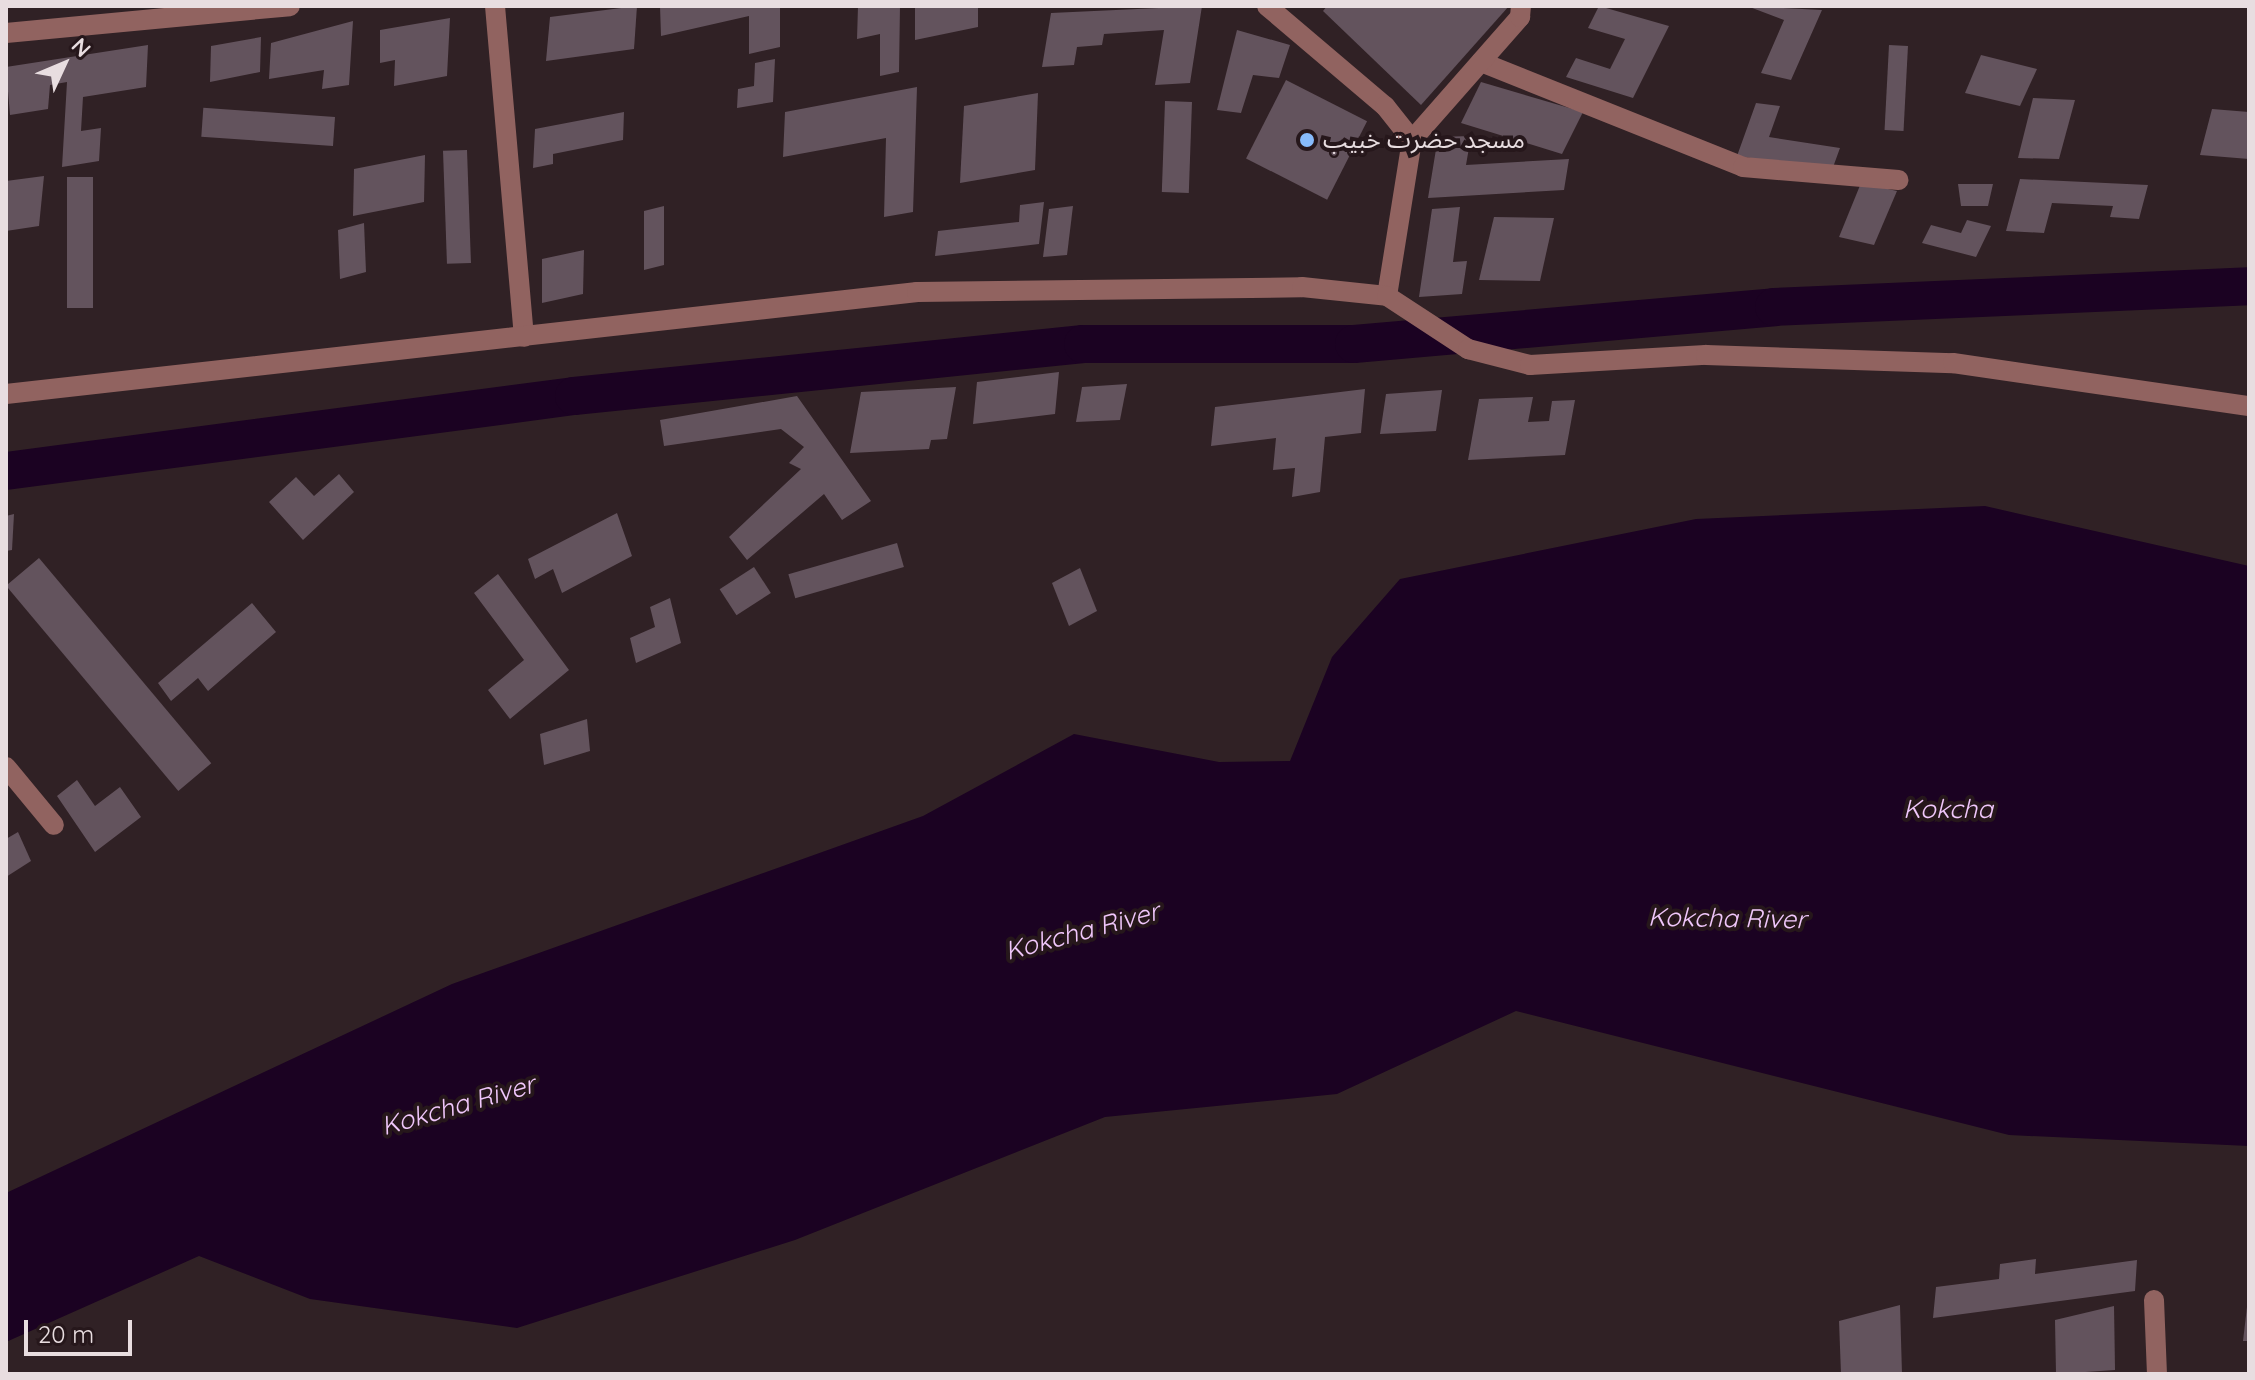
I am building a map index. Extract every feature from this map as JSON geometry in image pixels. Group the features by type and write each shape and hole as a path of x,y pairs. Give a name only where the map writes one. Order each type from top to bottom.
{"street":[{"path":"6,33 290,6"},
{"path":"495,6 524,337"},
{"path":"1267,6 1385,106 1412,140"},
{"path":"1387,296 1412,140 1481,62 1521,6"},
{"path":"1481,62 1743,167 1898,180"},
{"path":"6,394 917,292 1302,287 1387,296 1468,349 1530,365 1706,355 1953,363 2249,406"},
{"path":"6,767 54,825"},
{"path":"2154,1300 2157,1374"}],"water":[{"name":"Kokcha","path":"1985,506 2249,566 2249,1146 2009,1135 1516,1011 1337,1094 1105,1117 795,1240 517,1328 310,1299 199,1256 6,1342 6,1193 452,984 923,816 1074,734 1219,762 1290,761 1332,657 1400,579 1696,519"}],"building":[{"path":"637,6 634,49 546,61 550,17"},
{"path":"660,6 780,6 780,47 749,54 749,16 661,36"},
{"path":"858,6 900,6 899,72 880,76 880,34 857,39"},
{"path":"915,6 978,6 978,27 915,40"},
{"path":"1202,6 1190,83 1155,85 1164,30 1104,34 1102,45 1077,47 1074,65 1042,67 1051,13"},
{"path":"1327,6 1509,6 1421,105 1323,11"},
{"path":"1599,6 1669,26 1633,98 1566,77 1576,58 1610,69 1625,39 1588,28"},
{"path":"1747,6 1822,10 1791,80 1761,73 1784,20"},
{"path":"450,18 447,76 394,86 395,60 380,63 380,30"},
{"path":"353,21 349,85 322,89 324,70 269,79 271,43"},
{"path":"1237,30 1290,45 1279,78 1253,75 1241,113 1217,110"},
{"path":"261,37 260,72 210,82 211,46"},
{"path":"148,45 146,87 83,97 81,131 101,128 99,161 62,167 67,82 50,85 48,109 10,115 6,67"},
{"path":"1889,45 1908,46 1904,131 1885,130"},
{"path":"1981,55 2037,69 2020,106 1965,93"},
{"path":"775,59 773,102 737,108 738,89 754,86 755,63"},
{"name":"مسجد حضرت خبیب","path":"1286,80 1367,121 1327,200 1246,158"},
{"path":"1481,82 1583,112 1562,154 1461,123"},
{"path":"917,87 913,212 884,217 886,138 783,157 785,112"},
{"path":"1038,93 1035,170 960,183 964,106"},
{"path":"2033,98 2075,100 2059,159 2018,158"},
{"path":"1165,101 1192,102 1189,193 1162,192"},
{"path":"1756,103 1780,106 1769,137 1840,148 1832,170 1737,156"},
{"path":"203,108 335,117 333,146 201,137"},
{"path":"2212,109 2249,112 2249,159 2200,155"},
{"path":"624,112 623,140 553,154 553,164 533,168 535,129"},
{"path":"1471,136 1466,165 1569,159 1564,190 1428,198 1438,137"},
{"path":"467,150 471,263 447,264 443,151"},
{"path":"425,155 424,202 353,216 354,169"},
{"path":"44,176 39,226 6,231 6,181"},
{"path":"67,177 93,177 93,308 67,308"},
{"path":"2020,179 2148,185 2139,219 2110,217 2113,206 2052,203 2044,233 2006,231"},
{"path":"1861,183 1897,191 1874,245 1839,237"},
{"path":"1958,184 1993,184 1988,206 1961,206"},
{"path":"1044,202 1039,244 935,256 938,231 1019,222 1020,205"},
{"path":"664,206 664,265 644,270 644,211"},
{"path":"1073,206 1067,255 1043,257 1049,209"},
{"path":"1460,207 1453,262 1467,261 1462,294 1419,297 1432,209"},
{"path":"1494,217 1554,218 1540,281 1479,280"},
{"path":"1967,220 1991,226 1976,257 1922,243 1931,225 1961,233"},
{"path":"364,223 366,272 340,279 338,230"},
{"path":"584,250 583,294 542,303 542,259"},
{"path":"1059,372 1055,414 973,424 977,382"},
{"path":"1127,384 1120,420 1076,422 1082,387"},
{"path":"956,387 947,439 931,440 929,449 850,453 861,392"},
{"path":"1365,389 1361,433 1325,437 1320,492 1292,497 1295,468 1273,470 1276,438 1211,446 1215,407"},
{"path":"1442,390 1436,431 1380,434 1386,394"},
{"path":"797,396 871,501 842,520 824,494 747,560 729,537 801,469 789,463 804,447 781,429 664,446 660,420"},
{"path":"1533,397 1528,422 1549,421 1552,401 1575,400 1565,455 1468,460 1479,399"},
{"path":"339,474 354,492 303,540 269,502 296,477 314,496"},
{"path":"617,513 632,556 562,593 553,569 535,579 528,559"},
{"path":"14,514 12,550 6,551 6,516"},
{"path":"897,543 904,567 795,598 788,574"},
{"path":"39,558 211,763 178,791 6,586"},
{"path":"754,567 771,593 736,615 720,589"},
{"path":"1080,568 1097,611 1069,626 1052,583"},
{"path":"498,574 569,670 510,719 488,690 524,660 474,593"},
{"path":"670,598 681,643 636,663 630,638 655,627 650,607"},
{"path":"252,603 276,632 208,691 198,678 171,701 158,683"},
{"path":"587,719 590,751 544,765 540,734"},
{"path":"77,780 95,806 120,787 141,817 95,852 57,796"},
{"path":"18,832 31,861 6,877 6,839"},
{"path":"2036,1259 2035,1274 2137,1260 2135,1291 1933,1318 1936,1287 1999,1279 2000,1264"},
{"path":"1900,1305 1902,1374 1841,1374 1839,1321"},
{"path":"2114,1306 2115,1370 2056,1374 2055,1320"},
{"path":"2247,1307 2249,1341 2243,1341"}],"waterway":[{"path":"6,471 574,396 1083,344 1354,344 1774,307 2249,286"}],"place":[{"name":"مسجد حضرت خبیب","path":"1307,140"}],"water label":[{"name":"Kokcha River","path":"1727,918"},
{"name":"Kokcha River","path":"1082,931"},
{"name":"Kokcha River","path":"458,1105"}]}
